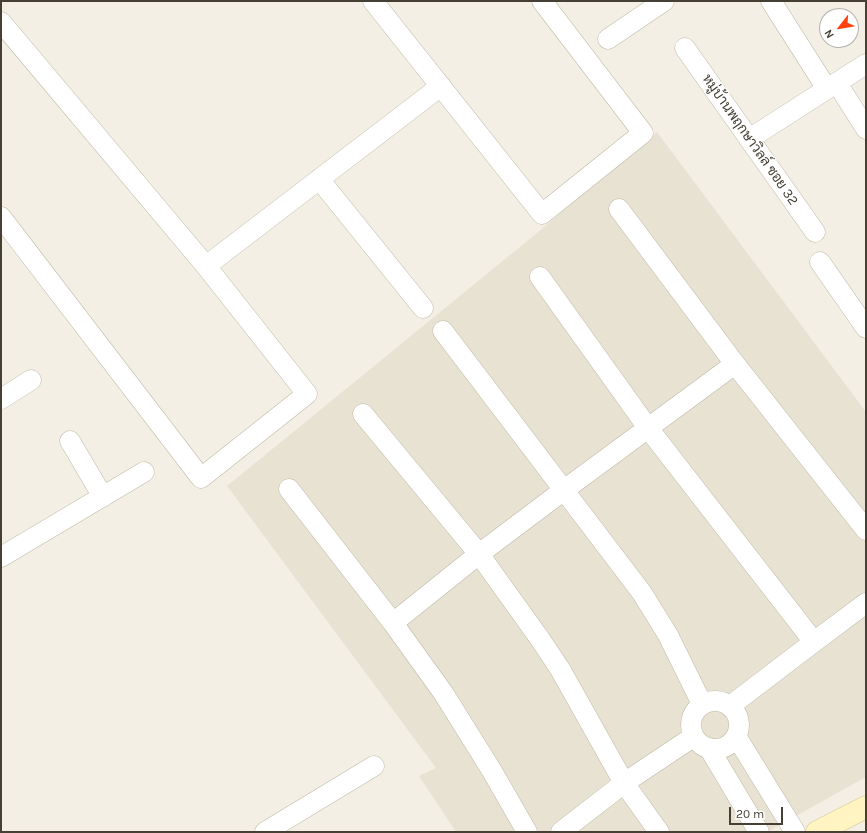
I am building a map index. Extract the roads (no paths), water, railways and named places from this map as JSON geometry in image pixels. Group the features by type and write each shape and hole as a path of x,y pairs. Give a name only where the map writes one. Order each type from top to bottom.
{"street":[{"path":"373,1 542,214 642,133 542,1"},
{"path":"608,39 664,1"},
{"path":"771,1 832,86 866,129"},
{"path":"1,22 206,266 307,394 202,478 1,217"},
{"name":"หมู่บ้านพฤกษาวิลล์ ซอย 32","path":"684,48 815,232"},
{"path":"749,139 866,64"},
{"path":"206,266 441,86"},
{"path":"319,179 422,308"},
{"path":"619,209 735,364 866,530"},
{"path":"820,262 866,328"},
{"path":"540,277 648,428 814,642"},
{"path":"443,331 642,593 668,635 702,704"},
{"path":"393,623 479,554 735,364"},
{"path":"1,398 31,380"},
{"path":"363,414 479,554 540,639 556,663 624,783 659,832"},
{"path":"70,440 103,497"},
{"path":"2,554 144,472"},
{"path":"289,490 393,623 444,694 492,771 527,832"},
{"path":"730,706 866,603"},
{"path":"561,832 624,783 701,743 717,749 725,747 731,742 736,736 739,728 738,720 735,712 730,706 716,700 702,704 693,713 690,725 701,743 759,832"},
{"path":"736,736 795,832"},
{"path":"265,832 374,766"},
{"path":"817,832 866,807"}]}
